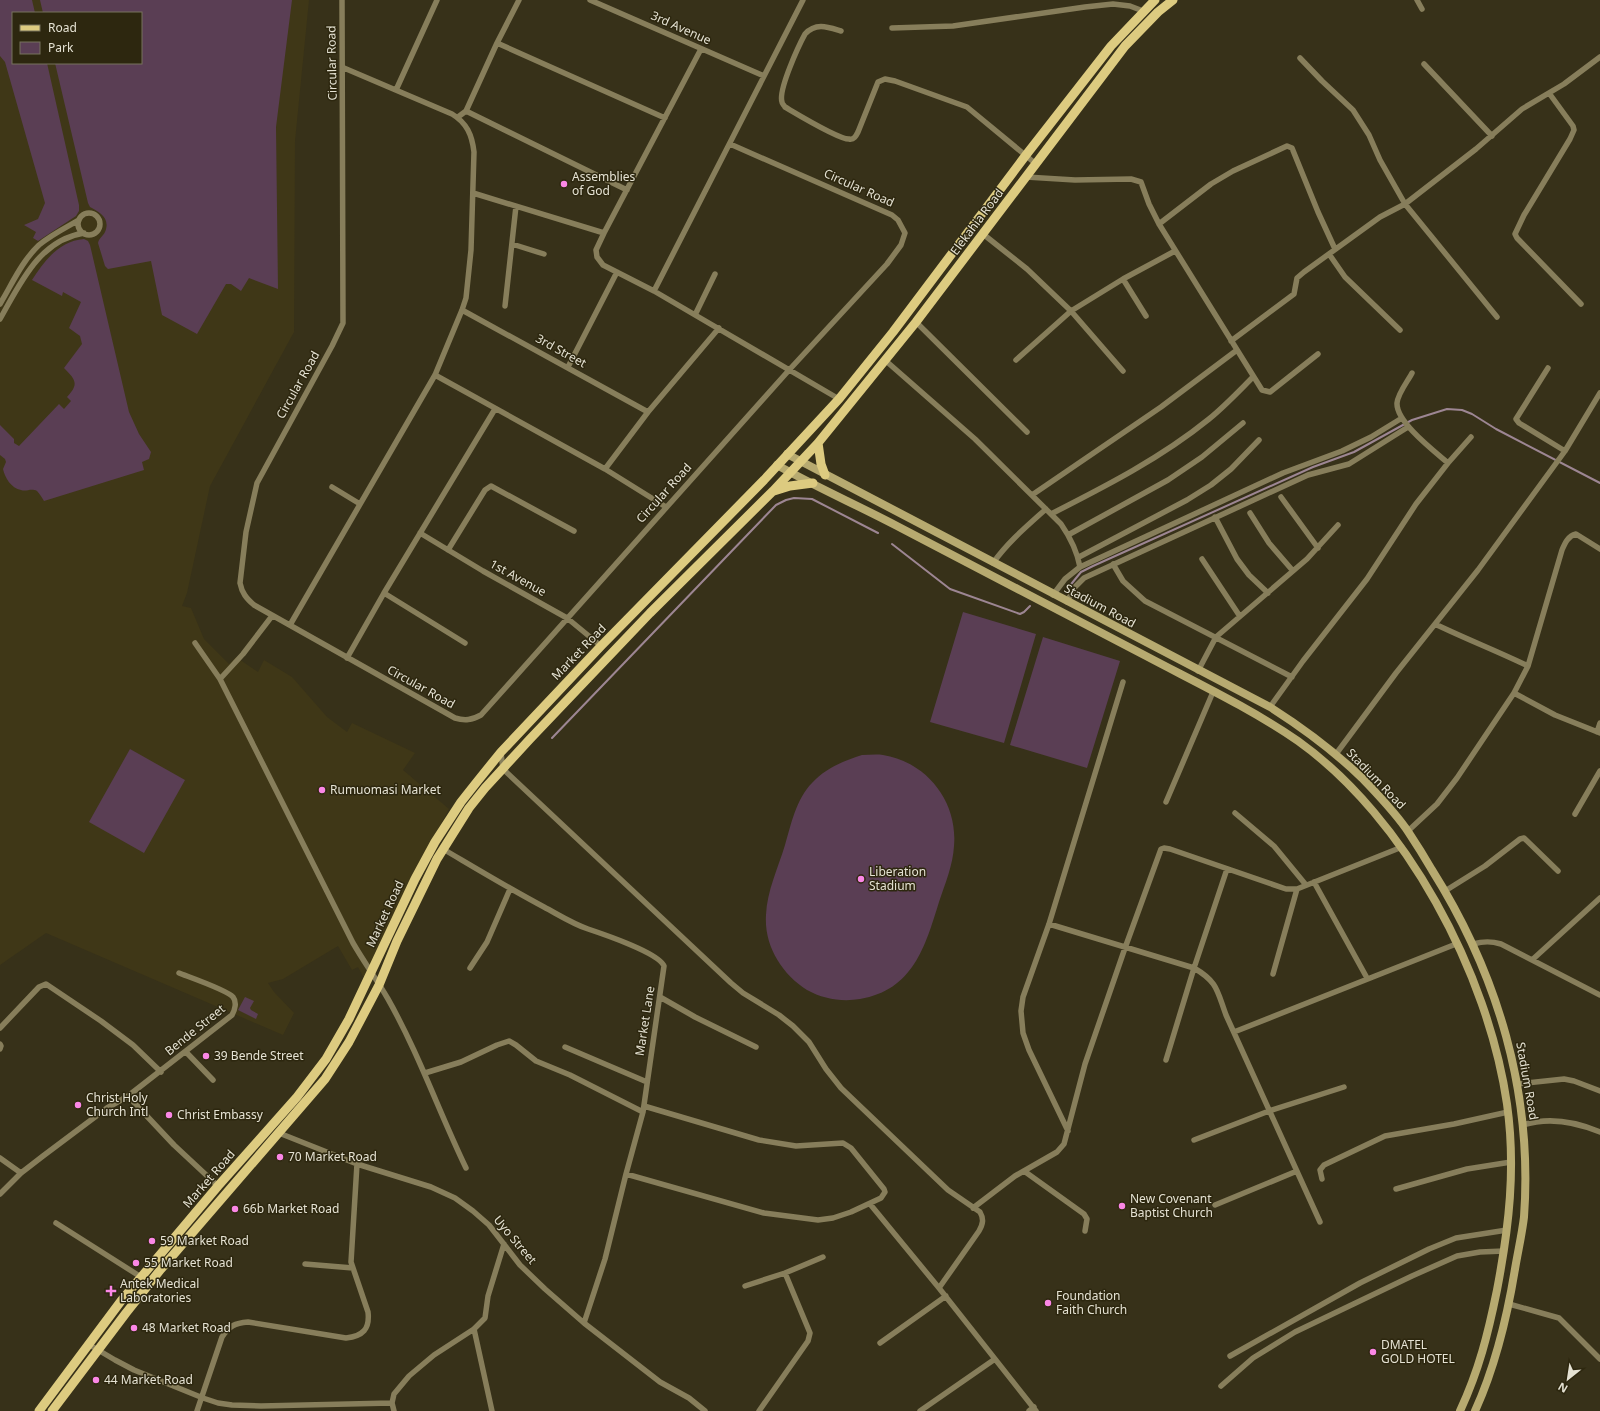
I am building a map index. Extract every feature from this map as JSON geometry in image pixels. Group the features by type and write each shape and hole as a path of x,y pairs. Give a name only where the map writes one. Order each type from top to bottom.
{"main road":[{"name":"Elekahia Road","path":"787,454 839,399 1111,46 1155,0"},
{"name":"Elekahia Road","path":"801,462 886,361 1125,46 1158,12 1173,0"},
{"path":"818,443 820,460 825,475"},
{"name":"Stadium Road","path":"787,454 1198,671 1270,707 1308,732 1336,754 1380,798 1408,831 1445,891 1473,944 1498,1006 1509,1044 1517,1084 1522,1125 1525,1161 1524,1218 1509,1304 1498,1352 1475,1411"},
{"name":"Market Road","path":"39,1411 88,1344 141,1277 218,1186 297,1097 321,1065 349,1019 415,879 435,842 461,802 501,752 601,646 787,454"},
{"name":"Market Road","path":"52,1411 98,1349 161,1270 279,1133 338,1060 379,985 397,941 443,849 469,808 485,788 530,739 650,613 801,462"},
{"name":"Stadium Road","path":"777,465 1276,726 1329,766 1369,807 1402,847 1430,892 1475,985 1495,1044 1508,1112 1512,1162 1508,1230 1484,1350 1474,1379 1460,1411"},
{"path":"773,491 790,486 813,483"},
{"path":"1369,807 1380,798"}],"street":[{"name":"Circular Road","path":"342,0 344,68 343,323 257,483 246,532 240,575 241,590 246,598 254,605 272,616 455,718 464,720 472,719 481,715 790,369 893,257 901,245 905,233 898,220 892,215 730,144"},
{"path":"396,90 437,0"},
{"path":"458,117 466,111 497,43 519,0"},
{"name":"3rd Avenue","path":"590,0 764,76"},
{"path":"654,291 803,0"},
{"path":"1417,0 1422,9"},
{"path":"892,28 953,26 1113,4 1130,6 1143,12"},
{"path":"841,31 823,26 809,29 805,34 798,46 787,77 782,97 782,102 785,107 850,140 854,138 858,132 878,82 885,79 964,105 1036,164"},
{"path":"497,43 666,118"},
{"path":"701,49 666,118 604,233 596,250 597,257 603,265 654,291 790,369 839,399"},
{"path":"1231,341 1294,294 1297,278 1380,217 1405,204 1492,136 1522,109 1549,93 1600,57"},
{"path":"1300,58 1322,82 1353,110 1369,135 1380,160 1405,204 1497,316"},
{"path":"1424,64 1492,136"},
{"path":"290,625 435,375 466,298 471,250 474,152 473,140 466,126 458,117 425,101 344,68"},
{"path":"1549,93 1573,126 1574,130 1524,215 1515,234 1517,238 1581,304"},
{"path":"466,111 627,190"},
{"path":"1159,224 1211,184 1233,171 1287,146 1292,148 1297,158 1318,212 1336,249"},
{"path":"1026,177 1075,180 1139,180 1143,184 1148,204 1159,224 1262,390 1270,392 1318,354"},
{"path":"472,193 604,233"},
{"path":"505,306 516,206"},
{"path":"0,304 21,268 39,245 79,220 80,216 89,213 97,216 100,225 96,233 90,235 79,229 79,220"},
{"path":"0,319 28,271 41,255 60,241 73,235 84,233"},
{"path":"983,234 1027,269 1071,312 1123,371"},
{"path":"512,244 544,254"},
{"path":"1016,360 1071,312 1123,279 1176,251"},
{"path":"1329,254 1345,277 1400,330"},
{"path":"568,367 616,272"},
{"path":"695,315 715,274"},
{"path":"1123,279 1146,316"},
{"name":"3rd Street","path":"462,310 648,412"},
{"path":"916,322 1027,432"},
{"path":"605,469 648,412 719,328"},
{"path":"1032,495 1161,407 1237,350"},
{"path":"886,361 975,439 1051,514 1068,535 1079,557 1080,567"},
{"path":"1548,368 1516,419 1519,423 1563,454"},
{"path":"1412,372 1397,404 1402,418 1408,427 1448,463"},
{"path":"435,375 605,469 666,507"},
{"path":"1051,514 1130,473 1171,447 1209,418 1253,377"},
{"path":"1336,754 1396,673 1478,570 1554,467 1600,393"},
{"path":"347,658 384,593 495,409"},
{"path":"1053,595 1065,579 1080,567 1283,473 1342,451 1402,418"},
{"path":"1068,535 1168,480 1202,457 1243,423"},
{"path":"1067,602 1074,588 1079,582 1113,564 1308,475 1349,464 1408,427"},
{"path":"1270,707 1367,579 1416,504 1448,463 1471,437"},
{"path":"1079,557 1193,496 1231,469 1259,440"},
{"path":"448,550 485,490 491,486 574,531"},
{"path":"332,487 360,504"},
{"path":"1281,497 1318,548"},
{"path":"993,563 1007,544 1046,509"},
{"path":"1250,513 1269,543 1293,571"},
{"path":"1215,517 1237,559 1249,575 1268,593"},
{"path":"1198,671 1216,636 1239,615 1268,593 1293,571 1318,548 1338,525"},
{"name":"1st Avenue","path":"420,533 567,618 601,646"},
{"path":"1408,831 1437,804 1457,778 1514,693 1528,666 1562,550 1566,542 1570,537 1576,534 1600,549"},
{"path":"1202,560 1239,615"},
{"path":"1113,564 1122,581 1145,601 1216,636 1292,677"},
{"path":"384,593 465,643"},
{"path":"220,679 272,616"},
{"path":"1435,624 1528,666"},
{"path":"195,643 220,679 353,943 371,974 389,1000 425,1073 445,1124 466,1168"},
{"path":"1068,1131 1029,1050 1021,1022 1023,997 1049,924 1123,682"},
{"path":"1166,802 1213,692"},
{"path":"1514,693 1555,715 1598,732 1600,723"},
{"path":"501,752 503,769 731,983 743,993 793,1026 809,1042 826,1069 841,1088 948,1190 980,1212 983,1217 983,1224 940,1288"},
{"path":"1575,814 1600,771"},
{"path":"1235,813 1274,846 1306,885"},
{"path":"1445,891 1484,866 1520,839 1524,838 1558,871"},
{"path":"973,1208 997,1188 1060,1149 1064,1144 1085,1064 1124,948 1161,849 1170,849 1286,889 1297,889 1402,847"},
{"name":"Market Lane","path":"443,849 510,889 580,926 634,946 661,961 664,966 643,1109 607,1253 584,1322"},
{"path":"1166,1060 1194,968 1227,869"},
{"path":"1314,882 1367,978"},
{"path":"470,968 487,942 510,889"},
{"path":"1273,974 1297,889"},
{"path":"1532,960 1600,898"},
{"path":"1049,924 1194,968 1214,983 1226,1015 1320,1222"},
{"path":"1473,944 1484,941 1491,941 1501,944 1600,994"},
{"path":"1234,1032 1456,944"},
{"name":"Bende Street","path":"0,1194 21,1173 107,1108 128,1096 161,1072 232,1015 235,1010 235,1001 229,994 179,972"},
{"path":"0,1028 39,987 46,984 101,1021 133,1045 161,1072"},
{"path":"660,997 695,1017 756,1047"},
{"path":"425,1073 461,1062 497,1044 509,1042 516,1045 536,1061 643,1109 759,1140 796,1146 838,1143 848,1145 885,1192 881,1198 870,1204 833,1218 818,1220 764,1213 626,1174"},
{"path":"0,1044 0,1049"},
{"path":"565,1046 647,1082"},
{"path":"186,1052 213,1080"},
{"path":"1517,1084 1564,1079 1574,1081 1600,1091"},
{"path":"1194,1140 1269,1111 1344,1087"},
{"path":"128,1096 174,1145 218,1186"},
{"path":"1322,1179 1320,1170 1324,1165 1385,1136 1454,1124 1508,1112"},
{"path":"1522,1125 1536,1121 1569,1122 1600,1132"},
{"name":"Uyo Street","path":"279,1133 358,1164 431,1187 455,1198 489,1224 530,1275 584,1322 660,1382 689,1398 705,1411"},
{"path":"0,1158 21,1173"},
{"path":"1396,1189 1467,1169 1512,1162"},
{"path":"197,1411 203,1398 222,1338 226,1330 235,1324 248,1322 346,1338 360,1334 365,1330 369,1320 368,1312 352,1268 351,1251 358,1164"},
{"path":"1024,1171 1084,1214 1087,1219 1085,1231"},
{"path":"1215,1205 1297,1171"},
{"path":"870,1204 940,1288 1033,1410"},
{"path":"56,1223 141,1277"},
{"path":"1230,1356 1360,1283 1429,1249 1456,1238 1508,1230"},
{"path":"394,1411 392,1403 394,1394 409,1376 434,1356 474,1329 485,1318 488,1296 504,1244"},
{"path":"1221,1386 1253,1358 1295,1332 1412,1276 1457,1256 1480,1252 1504,1251"},
{"path":"745,1286 785,1273 823,1256"},
{"path":"305,1264 352,1268"},
{"path":"759,1411 808,1341 810,1333 785,1273"},
{"path":"880,1343 946,1296"},
{"path":"1509,1304 1559,1318 1599,1356"},
{"path":"474,1329 492,1411"},
{"path":"88,1344 134,1370 203,1398 232,1405 392,1403"},
{"path":"920,1411 995,1359"}],"shaded area":[{"path":"0,0 309,0 295,141 294,332 210,486 187,593 182,606 191,608 204,639 229,664 236,657 258,672 264,660 292,677 327,717 347,732 352,723 415,753 403,770 449,809 411,878 364,978 358,967 352,970 338,946 283,979 268,983 274,992 294,1013 283,1035 46,933 0,965"}],"green space":[{"path":"0,0 32,0 35,12 12,12 12,64 47,64 79,205 79,211 76,216 38,241 33,238 36,232 24,225 38,219 45,203 5,62 0,56"},
{"path":"40,0 292,0 276,127 278,289 249,278 241,291 231,284 226,284 197,334 162,315 151,261 108,269 105,266 98,243 105,232 106,223 103,216 90,207 88,203 55,64 142,64 142,12 43,12"},
{"path":"84,239 88,241 90,245 129,412 139,434 151,452 149,459 142,462 144,470 44,501 37,491 17,489 11,485 5,476 3,469 6,462 0,455 0,425 14,439 14,443 19,446 59,404 64,409 71,401 67,397 73,389 74,382 64,368 82,344 80,336 69,328 81,302 63,292 62,296 32,280 53,253 67,244"},
{"path":"963,612 1036,634 1004,743 930,722"},
{"path":"1043,637 1120,661 1087,768 1010,745"},
{"path":"130,749 185,780 144,853 89,822"},
{"path":"862,755 883,755 899,759 926,775 945,800 951,814 954,830 954,846 950,867 934,919 922,950 914,964 905,976 893,986 878,994 860,999 840,1000 826,998 813,993 790,976 776,958 768,938 766,915 768,897 792,821 798,804 806,789 829,769"},
{"path":"245,997 254,1001 250,1008 258,1014 256,1019 238,1010"}],"waterway":[{"path":"1068,588 1081,572 1093,566 1313,467 1354,452 1412,420 1447,409 1462,410 1472,414 1496,429 1600,483"},
{"path":"552,738 776,505 794,498 812,499 878,533"},
{"path":"892,544 950,589 1020,614 1030,606"}],"place":[{"name":"Assemblies of God","path":"564,184"},
{"name":"Rumuomasi Market","path":"322,790"},
{"name":"Liberation Stadium","path":"861,879"},
{"name":"39 Bende Street","path":"206,1056"},
{"name":"Christ Holy Church Intl","path":"78,1105"},
{"name":"Christ Embassy","path":"169,1115"},
{"name":"70 Market Road","path":"280,1157"},
{"name":"New Covenant Baptist Church","path":"1122,1206"},
{"name":"66b Market Road","path":"235,1209"},
{"name":"59 Market Road","path":"152,1241"},
{"name":"55 Market Road","path":"136,1263"},
{"name":"Antek Medical Laboratories","path":"111,1291"},
{"name":"Foundation Faith Church","path":"1048,1303"},
{"name":"48 Market Road","path":"134,1328"},
{"name":"DMATEL GOLD HOTEL","path":"1373,1352"},
{"name":"44 Market Road","path":"96,1380"}]}
